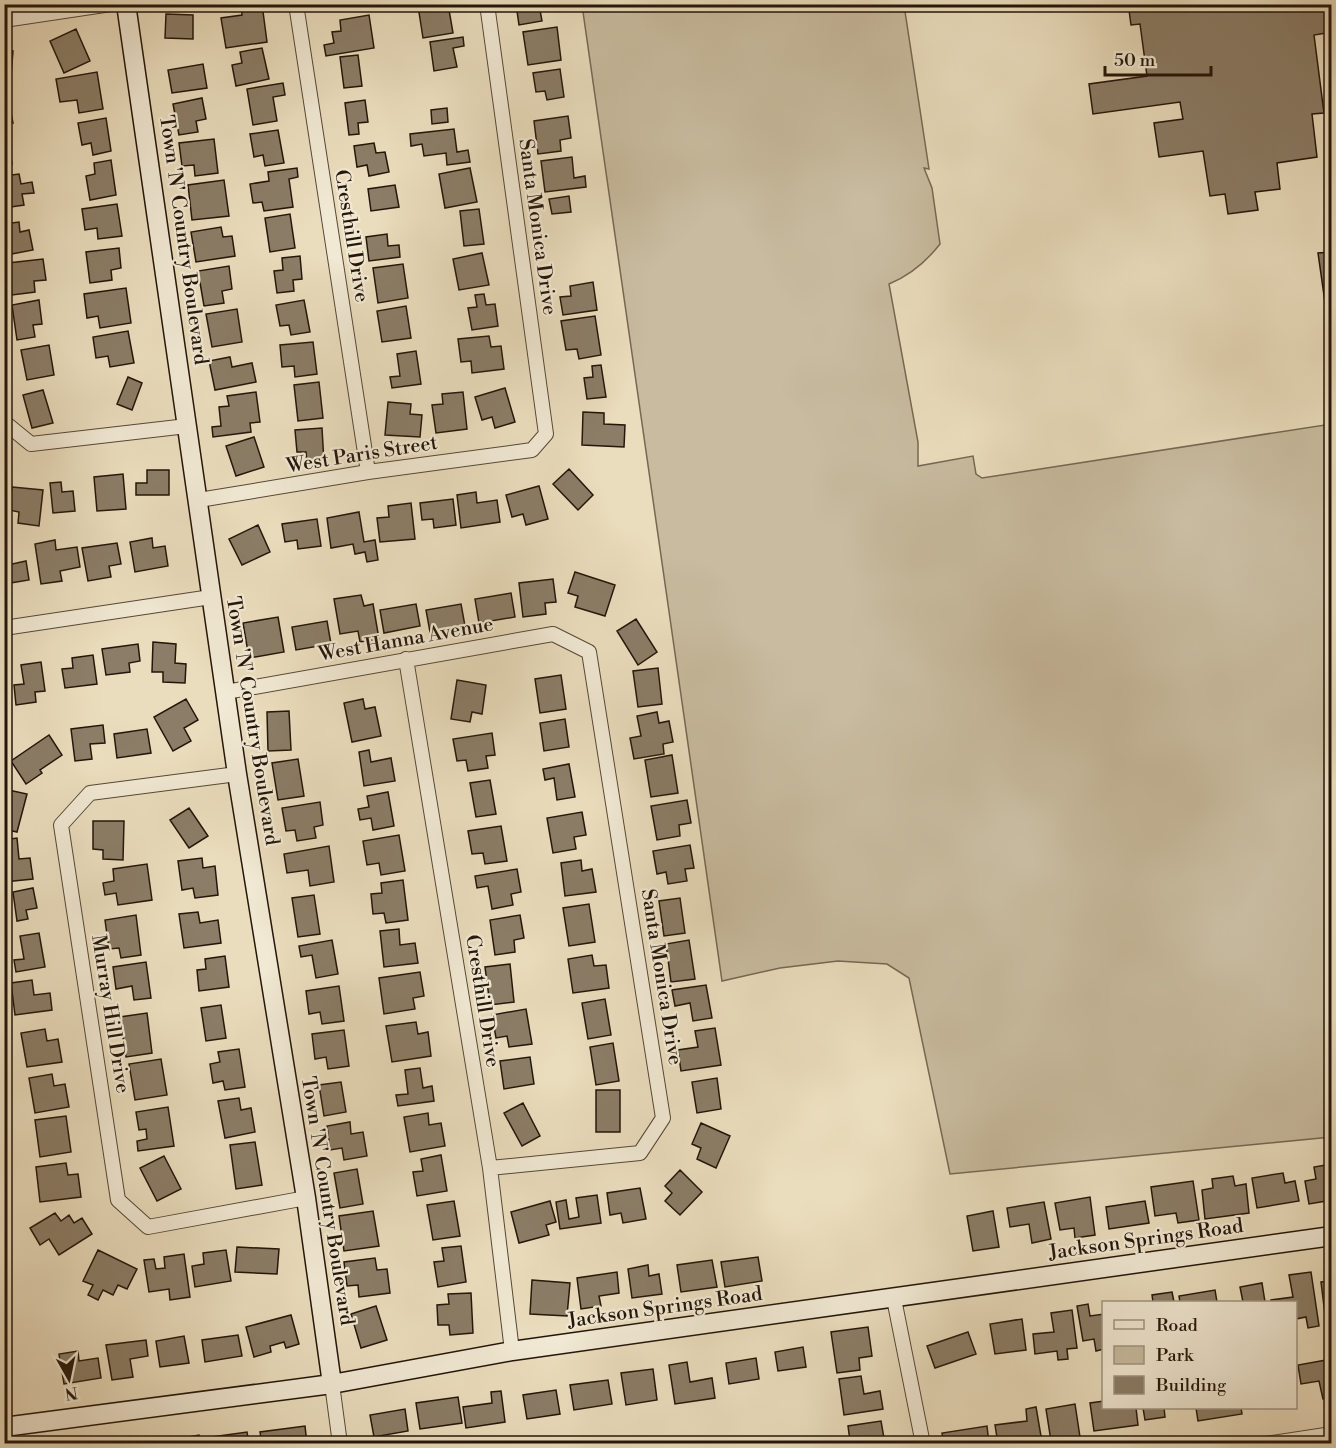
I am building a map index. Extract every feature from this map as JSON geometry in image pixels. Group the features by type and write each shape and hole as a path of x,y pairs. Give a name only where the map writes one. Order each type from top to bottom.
{"street":[{"path":"4,20 111,4"},
{"name":"Town 'N' Country Boulevard","path":"126,4 237,774 306,1198 340,1443"},
{"name":"Cresthill Drive","path":"296,4 368,472"},
{"name":"Santa Monica Drive","path":"487,4 546,434 532,450"},
{"path":"4,422 31,444 187,426"},
{"name":"West Paris Street","path":"199,500 368,472 532,450"},
{"path":"4,628 211,597"},
{"name":"West Hanna Avenue","path":"226,692 552,634 589,652"},
{"name":"Santa Monica Drive","path":"490,1168 640,1153 663,1118 589,652"},
{"name":"Cresthill Drive","path":"406,659 490,1168 512,1351"},
{"name":"Murray Hill Drive","path":"237,774 90,793 61,825 118,1200 148,1227 306,1198"},
{"name":"Jackson Springs Road","path":"4,1427 332,1384 512,1351 1332,1236"},
{"path":"894,1299 923,1443"},
{"path":"1266,1443 1332,1434"}],"green space":[{"path":"582,5 904,5 929,169 924,168 932,188 940,244 918,267 889,284 918,442 918,466 973,456 976,474 982,478 1331,424 1331,1137 950,1174 909,978 887,964 838,961 780,968 722,981"}],"building":[{"path":"262,4 267,42 226,48 221,18 242,15 241,5"},
{"path":"333,4 368,4 369,5 334,10"},
{"path":"448,4 453,33 423,38 418,6"},
{"path":"516,4 550,4 551,9 540,10 542,21 519,25"},
{"path":"1139,4 1332,4 1332,32 1314,35 1324,113 1312,114 1317,157 1277,163 1280,189 1255,192 1258,210 1228,214 1225,194 1210,196 1203,151 1159,157 1154,123 1183,119 1180,102 1093,114 1089,84 1147,76 1140,24 1131,25 1129,10 1140,9"},
{"path":"166,14 193,15 193,39 165,38"},
{"path":"369,15 374,48 326,56 324,45 334,43 332,32 341,31 340,20"},
{"path":"557,27 561,60 528,65 523,32"},
{"path":"76,29 90,61 64,73 50,41"},
{"path":"463,37 464,46 453,48 457,67 434,71 430,42"},
{"path":"262,48 269,79 236,86 232,65 242,63 240,52"},
{"path":"4,50 13,51 11,76 4,76"},
{"path":"358,55 362,86 344,88 340,57"},
{"path":"203,64 207,88 172,93 168,70"},
{"path":"560,69 564,97 547,100 545,91 536,92 533,73"},
{"path":"97,72 103,109 79,113 77,100 60,102 56,79"},
{"path":"283,83 285,95 273,97 277,121 253,125 247,89"},
{"path":"202,98 206,119 196,121 198,132 179,135 173,104"},
{"path":"365,100 368,122 358,123 359,134 349,135 345,103"},
{"path":"9,101 13,123 4,124 4,102"},
{"path":"447,108 448,122 432,124 431,110"},
{"path":"568,116 571,138 560,140 561,151 538,154 534,121"},
{"path":"106,118 111,151 93,155 91,143 82,145 78,123"},
{"path":"454,129 457,152 468,150 470,162 447,165 446,153 424,156 422,144 411,146 410,134"},
{"path":"278,130 284,163 265,166 263,155 254,157 250,134"},
{"path":"8,133 12,164 4,165 4,134"},
{"path":"214,139 218,173 195,176 194,165 182,166 179,143"},
{"path":"374,143 376,153 385,152 389,172 369,176 367,165 357,167 354,146"},
{"path":"572,157 574,178 585,176 586,187 545,192 541,161"},
{"path":"111,160 116,195 90,200 86,176 95,174 94,163"},
{"path":"297,168 298,177 289,179 293,207 264,211 262,202 253,203 250,184 269,181 268,172"},
{"path":"470,168 477,202 445,208 439,174"},
{"path":"19,174 21,184 32,182 34,193 22,194 24,205 4,208 4,176"},
{"path":"224,180 229,216 192,220 188,185"},
{"path":"395,185 399,207 371,211 368,189"},
{"path":"569,196 571,212 552,214 549,199"},
{"path":"117,204 122,236 98,239 97,228 85,230 82,209"},
{"path":"479,209 484,244 464,246 460,211"},
{"path":"290,214 295,248 270,252 265,218"},
{"path":"19,222 20,232 29,230 33,250 6,255 4,224"},
{"path":"221,227 223,237 232,236 235,256 196,262 191,232"},
{"path":"387,234 388,246 399,245 400,257 369,261 366,237"},
{"path":"119,248 121,268 111,270 112,280 90,283 86,252"},
{"path":"1332,252 1332,352 1318,253"},
{"path":"482,253 489,285 459,290 453,259"},
{"path":"300,256 302,279 293,280 294,291 277,293 274,271 283,270 282,258"},
{"path":"43,259 46,280 34,281 35,292 12,295 8,263"},
{"path":"403,264 408,298 378,303 373,268"},
{"path":"229,266 232,289 222,291 224,303 204,306 198,271"},
{"path":"593,282 597,310 563,315 560,297 571,296 570,286"},
{"path":"126,288 131,323 100,328 98,316 87,318 84,294"},
{"path":"484,294 486,305 495,304 498,326 472,330 468,308 477,307 475,295"},
{"path":"39,300 42,324 33,325 35,337 17,340 12,305"},
{"path":"304,300 310,332 291,335 289,325 280,326 276,305"},
{"path":"406,306 411,338 382,342 377,311"},
{"path":"237,309 242,342 212,347 206,314"},
{"path":"595,316 601,355 579,359 577,349 566,350 561,321"},
{"path":"128,331 134,363 110,367 108,356 96,358 93,337"},
{"path":"489,336 491,347 501,346 504,369 472,373 471,361 461,362 458,339"},
{"path":"313,342 317,374 295,377 294,366 282,367 280,345"},
{"path":"49,345 54,375 27,380 21,350"},
{"path":"416,351 421,384 392,388 390,377 400,376 397,354"},
{"path":"230,357 232,367 252,363 256,382 215,390 209,361"},
{"path":"601,365 606,397 587,399 584,378 593,377 592,366"},
{"path":"128,377 142,383 132,410 117,404"},
{"path":"319,382 323,418 298,421 294,385"},
{"path":"505,388 515,422 495,428 492,417 482,420 475,397"},
{"path":"43,390 53,423 32,428 23,395"},
{"path":"256,392 260,422 250,423 251,432 213,437 212,427 221,426 219,407 229,406 227,396"},
{"path":"463,392 467,429 436,433 432,405 443,404 442,394"},
{"path":"388,402 411,404 410,414 422,415 420,437 385,435"},
{"path":"583,412 604,413 604,424 625,425 624,447 582,445"},
{"path":"322,428 324,462 307,463 306,452 297,452 295,430"},
{"path":"254,437 264,467 236,476 226,446"},
{"path":"569,469 593,495 578,510 553,484"},
{"path":"147,470 169,470 169,495 136,495 136,483 147,483"},
{"path":"123,474 126,509 97,511 94,477"},
{"path":"61,482 62,492 73,491 75,511 53,513 50,483"},
{"path":"539,486 548,519 526,525 523,514 512,517 506,495"},
{"path":"12,487 43,490 39,526 18,523 19,512 9,510"},
{"path":"476,492 477,503 497,500 500,522 461,528 457,495"},
{"path":"453,499 456,525 434,528 433,519 422,520 420,503"},
{"path":"411,503 415,539 380,542 377,518 389,517 388,506"},
{"path":"359,512 364,542 375,540 378,560 367,562 365,552 355,554 353,544 331,548 327,518"},
{"path":"317,519 321,546 298,549 297,540 285,542 282,524"},
{"path":"258,525 270,552 242,565 229,539"},
{"path":"152,538 153,548 165,546 168,566 135,572 130,542"},
{"path":"55,540 56,550 77,547 80,567 60,571 62,581 41,584 35,544"},
{"path":"117,543 121,564 109,566 111,577 88,581 82,548"},
{"path":"4,556 8,565 26,561 29,580 4,584"},
{"path":"575,572 615,585 605,616 575,607 578,596 568,593"},
{"path":"553,579 556,602 545,603 546,614 523,617 519,583"},
{"path":"511,593 515,617 479,623 475,599"},
{"path":"361,595 364,606 373,604 379,639 360,642 358,631 340,634 334,599"},
{"path":"416,604 420,626 384,633 380,610"},
{"path":"461,604 465,626 430,632 426,610"},
{"path":"278,617 284,652 249,658 243,623"},
{"path":"636,619 657,652 638,665 617,631"},
{"path":"327,621 331,644 296,650 292,627"},
{"path":"153,642 176,644 175,663 186,664 185,683 163,682 163,672 152,672"},
{"path":"138,644 140,661 129,663 130,672 106,675 102,649"},
{"path":"93,655 97,684 65,688 62,669 73,668 72,658"},
{"path":"41,662 45,691 35,692 36,702 16,705 14,685 24,684 21,665"},
{"path":"658,668 662,704 638,707 633,671"},
{"path":"561,675 566,709 540,713 535,679"},
{"path":"457,680 486,685 482,714 472,712 470,722 451,719"},
{"path":"186,699 198,720 184,728 191,741 173,751 154,717"},
{"path":"363,699 365,709 375,707 381,736 352,742 344,703"},
{"path":"289,711 291,750 268,751 267,712"},
{"path":"657,712 659,723 669,721 673,742 663,744 664,754 634,759 630,738 641,736 637,716"},
{"path":"565,719 569,747 544,751 540,723"},
{"path":"103,725 105,743 90,744 92,759 75,761 71,729"},
{"path":"147,729 151,753 117,758 114,734"},
{"path":"492,733 495,755 486,756 488,768 468,771 466,760 457,761 453,739"},
{"path":"49,735 62,755 40,770 42,773 26,784 11,761"},
{"path":"369,750 371,762 391,758 395,781 364,786 359,752"},
{"path":"672,755 678,793 651,797 645,760"},
{"path":"298,759 304,796 278,800 272,763"},
{"path":"569,764 575,797 557,800 554,778 545,780 543,769"},
{"path":"490,780 496,814 476,817 470,783"},
{"path":"4,789 27,794 17,832 4,829"},
{"path":"388,792 394,826 373,830 371,818 360,820 358,809 369,807 367,796"},
{"path":"687,800 691,823 679,825 680,836 657,840 651,806"},
{"path":"320,802 323,825 314,827 316,838 297,841 295,830 286,831 282,808"},
{"path":"189,808 208,836 189,848 170,820"},
{"path":"582,812 586,835 574,837 576,849 553,853 547,818"},
{"path":"93,821 124,821 123,860 103,859 103,850 93,849"},
{"path":"501,826 507,861 485,864 483,853 472,854 468,831"},
{"path":"399,835 405,871 381,875 379,863 367,865 363,841"},
{"path":"17,838 19,859 30,858 33,879 4,882 4,840"},
{"path":"690,845 694,868 685,869 687,881 668,884 666,872 657,874 653,851"},
{"path":"329,846 334,882 310,886 308,870 287,873 284,854"},
{"path":"202,858 203,868 215,866 218,895 195,898 193,888 182,890 178,861"},
{"path":"581,860 582,871 592,869 596,892 565,896 561,863"},
{"path":"147,864 152,900 118,905 116,893 105,895 103,883 114,881 113,869"},
{"path":"517,869 521,892 511,894 513,905 492,909 488,886 477,888 475,876"},
{"path":"403,880 408,920 386,923 384,913 373,914 371,894 382,893 381,883"},
{"path":"33,888 37,908 26,910 28,919 17,921 13,892"},
{"path":"314,895 320,934 298,937 292,898"},
{"path":"680,898 685,933 664,936 659,901"},
{"path":"589,904 595,942 569,946 563,908"},
{"path":"198,912 200,923 218,920 221,943 184,948 179,914"},
{"path":"136,915 141,955 121,958 119,948 109,949 105,920"},
{"path":"520,915 524,938 514,940 515,952 495,955 490,920"},
{"path":"399,929 400,945 415,943 418,963 384,967 380,931"},
{"path":"39,933 45,967 16,972 14,960 24,959 20,936"},
{"path":"332,940 338,974 316,978 312,955 301,957 299,946"},
{"path":"689,940 695,979 671,982 666,944"},
{"path":"592,955 594,966 606,965 609,988 573,993 568,959"},
{"path":"225,956 229,987 199,991 197,970 206,969 205,959"},
{"path":"146,962 151,998 134,1000 132,986 116,989 113,967"},
{"path":"510,964 514,1002 490,1005 485,967"},
{"path":"420,972 424,996 413,998 415,1009 384,1014 379,978"},
{"path":"32,980 34,995 50,993 52,1010 15,1015 11,983"},
{"path":"706,985 712,1018 693,1021 690,1003 675,1006 672,990"},
{"path":"339,986 344,1021 322,1024 320,1012 309,1014 306,991"},
{"path":"605,999 611,1035 588,1039 582,1003"},
{"path":"221,1005 226,1038 206,1041 201,1008"},
{"path":"526,1009 532,1044 509,1047 507,1036 496,1038 492,1015"},
{"path":"147,1013 152,1053 126,1057 120,1017"},
{"path":"416,1022 418,1034 428,1032 431,1056 392,1062 386,1026"},
{"path":"715,1028 721,1065 681,1071 678,1050 698,1047 695,1031"},
{"path":"45,1029 47,1041 58,1039 62,1062 27,1067 21,1033"},
{"path":"344,1030 349,1066 328,1069 326,1057 315,1059 312,1034"},
{"path":"613,1043 619,1081 596,1085 590,1047"},
{"path":"239,1049 245,1087 225,1090 223,1081 213,1083 210,1064 220,1062 218,1052"},
{"path":"530,1057 534,1084 504,1089 500,1061"},
{"path":"161,1059 167,1095 135,1100 129,1064"},
{"path":"420,1068 423,1088 432,1086 434,1101 398,1106 396,1095 408,1094 405,1070"},
{"path":"52,1074 54,1086 65,1084 69,1107 35,1113 29,1078"},
{"path":"717,1078 721,1109 697,1113 692,1082"},
{"path":"341,1082 346,1112 324,1116 319,1085"},
{"path":"596,1090 620,1090 620,1132 596,1132"},
{"path":"239,1098 241,1110 251,1108 255,1132 225,1138 218,1101"},
{"path":"523,1103 540,1136 522,1146 504,1113"},
{"path":"168,1107 174,1146 138,1151 137,1141 147,1139 146,1129 139,1130 136,1112"},
{"path":"428,1113 429,1125 441,1123 445,1146 410,1152 404,1117"},
{"path":"66,1116 71,1152 40,1157 35,1120"},
{"path":"350,1122 351,1134 363,1132 367,1156 344,1160 342,1148 330,1150 327,1126"},
{"path":"701,1123 730,1136 716,1168 697,1159 701,1148 692,1144"},
{"path":"255,1142 262,1185 236,1189 230,1145"},
{"path":"441,1155 447,1191 417,1196 413,1172 423,1171 421,1159"},
{"path":"164,1156 181,1189 157,1201 140,1168"},
{"path":"66,1163 68,1175 78,1174 81,1197 40,1202 36,1167"},
{"path":"1332,1164 1332,1200 1309,1204 1305,1181 1316,1179 1314,1167"},
{"path":"357,1169 363,1204 340,1208 334,1173"},
{"path":"680,1170 702,1192 680,1215 665,1201 672,1193 665,1186"},
{"path":"1283,1173 1285,1183 1295,1181 1299,1201 1257,1208 1252,1178"},
{"path":"1233,1176 1235,1186 1246,1184 1249,1213 1205,1219 1202,1190 1213,1188 1212,1179"},
{"path":"1193,1181 1199,1220 1178,1223 1176,1213 1155,1216 1151,1187"},
{"path":"640,1188 646,1219 623,1223 621,1213 610,1215 607,1193"},
{"path":"597,1195 601,1223 560,1229 556,1202 566,1200 569,1219 579,1217 576,1198"},
{"path":"1090,1197 1095,1235 1075,1238 1074,1228 1060,1230 1055,1203"},
{"path":"454,1201 460,1236 433,1240 427,1205"},
{"path":"550,1201 556,1222 546,1225 549,1235 519,1243 511,1212"},
{"path":"1145,1201 1149,1223 1109,1229 1106,1207"},
{"path":"1044,1202 1051,1239 1032,1243 1029,1224 1010,1227 1007,1208"},
{"path":"373,1211 379,1246 344,1251 339,1216"},
{"path":"993,1211 999,1247 973,1251 967,1216"},
{"path":"55,1213 61,1221 69,1215 74,1223 82,1218 92,1234 59,1255 49,1239 40,1245 30,1228"},
{"path":"461,1246 466,1282 438,1287 434,1262 444,1261 442,1248"},
{"path":"237,1247 279,1249 277,1274 235,1272"},
{"path":"98,1250 137,1269 127,1289 118,1285 113,1295 103,1290 98,1300 88,1295 93,1285 83,1281"},
{"path":"226,1250 231,1281 195,1287 192,1266 204,1264 203,1253"},
{"path":"184,1254 190,1297 170,1300 169,1289 149,1292 144,1260 154,1259 156,1269 165,1268 164,1257"},
{"path":"758,1257 762,1281 725,1287 721,1262"},
{"path":"375,1258 377,1270 387,1269 390,1293 359,1297 358,1285 347,1286 344,1262"},
{"path":"712,1260 717,1287 681,1292 677,1265"},
{"path":"648,1265 649,1276 659,1274 662,1294 632,1298 628,1269"},
{"path":"617,1272 619,1293 599,1296 601,1306 581,1309 577,1278"},
{"path":"1311,1272 1319,1326 1308,1328 1306,1317 1297,1319 1297,1301 1271,1301 1293,1297 1289,1275"},
{"path":"532,1280 570,1283 567,1316 530,1314"},
{"path":"1332,1281 1332,1314 1325,1315 1321,1282"},
{"path":"1262,1283 1265,1301 1243,1301 1240,1287"},
{"path":"1215,1290 1217,1301 1180,1301 1179,1296"},
{"path":"1172,1292 1174,1301 1153,1301 1152,1295"},
{"path":"471,1293 473,1333 450,1335 449,1325 438,1325 437,1305 449,1304 448,1294"},
{"path":"1088,1304 1090,1316 1102,1314 1102,1350 1096,1351 1094,1339 1083,1341 1077,1306"},
{"path":"376,1306 387,1340 361,1348 351,1314"},
{"path":"1072,1310 1077,1348 1067,1349 1068,1359 1058,1360 1057,1351 1035,1354 1033,1334 1054,1332 1051,1313"},
{"path":"291,1315 299,1344 286,1348 284,1342 270,1346 271,1352 254,1357 246,1327"},
{"path":"1022,1319 1026,1350 995,1354 990,1324"},
{"path":"868,1327 872,1356 859,1358 860,1370 837,1373 831,1332"},
{"path":"968,1332 976,1354 935,1368 927,1346"},
{"path":"238,1335 242,1356 205,1362 202,1340"},
{"path":"184,1336 189,1363 160,1367 156,1341"},
{"path":"146,1340 148,1356 130,1359 133,1377 112,1380 106,1345"},
{"path":"803,1347 806,1367 778,1371 775,1352"},
{"path":"78,1351 79,1361 98,1358 101,1378 64,1384 59,1354"},
{"path":"756,1358 759,1379 729,1384 726,1363"},
{"path":"1332,1359 1332,1398 1323,1399 1319,1381 1301,1384 1298,1365"},
{"path":"687,1362 690,1382 712,1378 715,1398 675,1404 669,1365"},
{"path":"653,1369 657,1400 626,1405 621,1373"},
{"path":"861,1376 864,1394 880,1391 883,1409 844,1415 839,1379"},
{"path":"608,1380 612,1404 574,1410 570,1385"},
{"path":"556,1390 560,1414 527,1419 523,1395"},
{"path":"501,1391 505,1422 466,1428 463,1407 492,1403 491,1392"},
{"path":"458,1397 462,1423 420,1429 416,1403"},
{"path":"1102,1401 1102,1409 1136,1409 1138,1425 1094,1431 1090,1403"},
{"path":"1075,1404 1080,1437 1051,1441 1046,1409"},
{"path":"1036,1407 1042,1442 998,1444 995,1425 1027,1421 1026,1409"},
{"path":"405,1409 408,1431 374,1437 370,1415"},
{"path":"1143,1409 1164,1409 1165,1417 1145,1420"},
{"path":"1196,1409 1241,1409 1242,1414 1198,1421"},
{"path":"881,1421 885,1444 863,1444 862,1440 850,1441 848,1426"},
{"path":"305,1426 307,1444 262,1444 260,1432"},
{"path":"987,1426 989,1444 944,1444 942,1433"},
{"path":"247,1432 249,1444 213,1444 212,1437"},
{"path":"199,1435 201,1444 161,1444 160,1442"}]}
